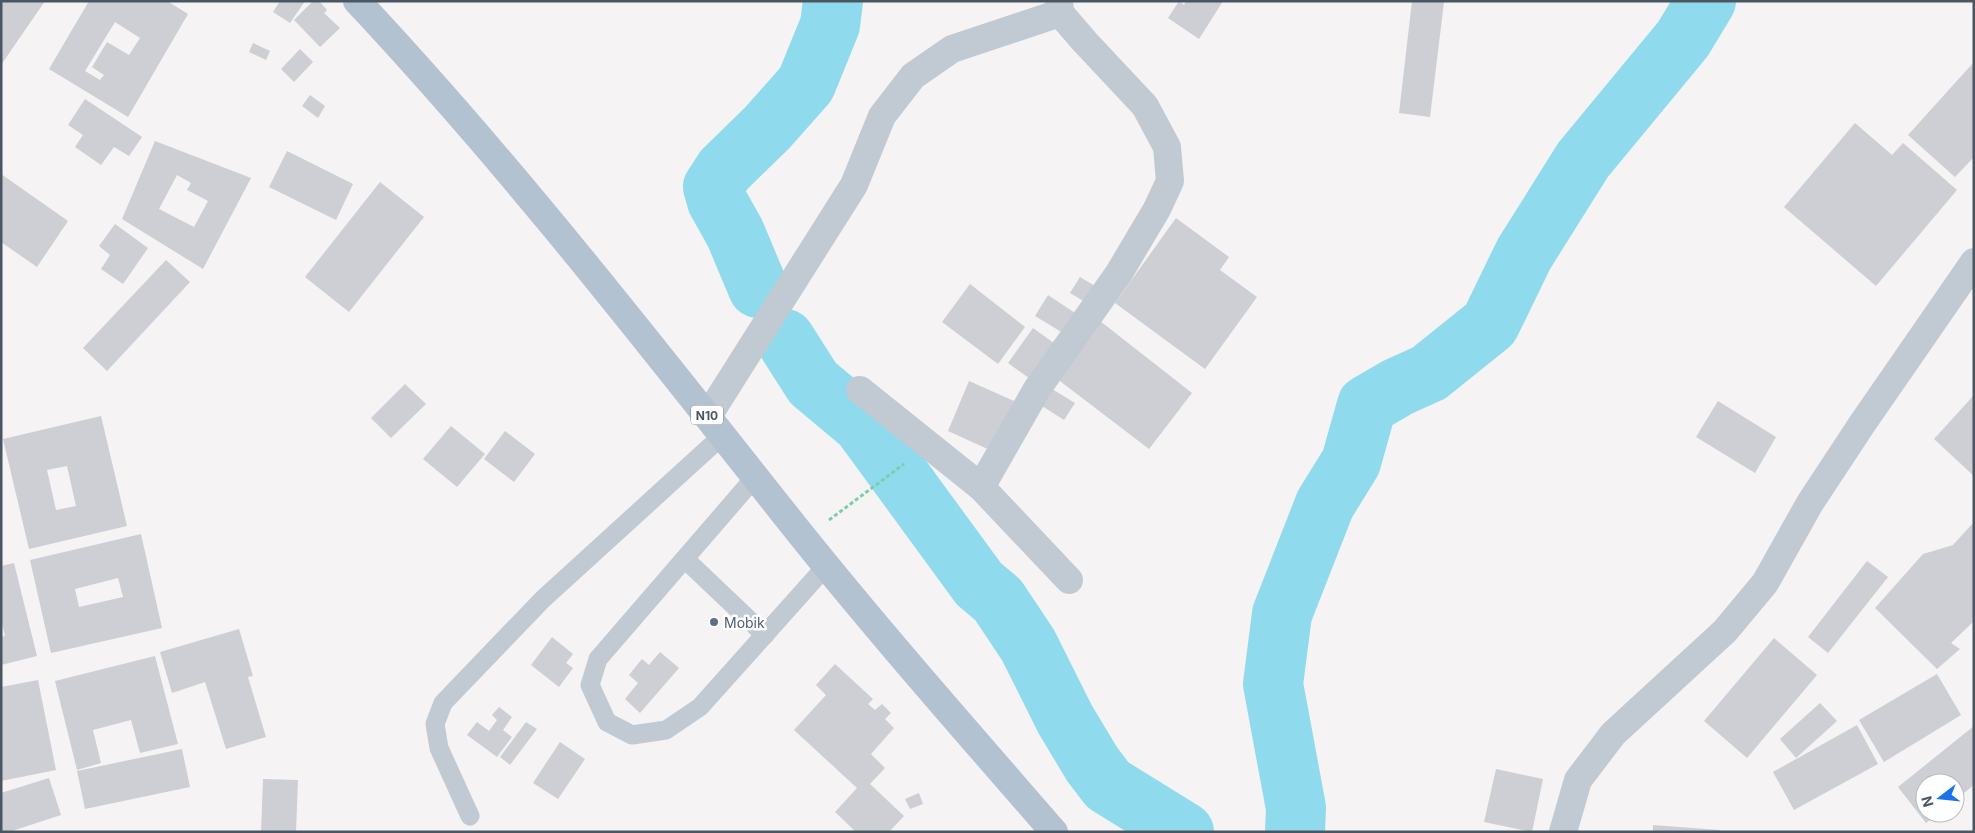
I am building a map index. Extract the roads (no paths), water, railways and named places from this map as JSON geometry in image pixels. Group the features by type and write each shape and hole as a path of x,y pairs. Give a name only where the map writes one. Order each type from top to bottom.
{"main road":[{"name":"N10","path":"357,1 412,59 524,189 910,667 1054,832"}],"street":[{"path":"715,425 854,185 882,116 913,76 952,49 1059,7 1084,42 1145,106 1167,147 1170,181 1157,210 1119,273 1037,389 981,487"},
{"path":"1562,832 1578,780 1613,734 1725,631 1765,583 1810,503 1851,439 1974,262"},
{"path":"860,390 981,487 1069,580"}],"lane":[{"path":"470,816 439,748 435,724 443,703 715,425"},
{"path":"756,476 598,659 590,684 607,722 632,735 666,730 700,707 827,566"},
{"path":"685,559 766,635"}],"waterway":[{"path":"758,288 735,233 717,201 713,187 724,170 767,128 806,84 830,25 833,1"},
{"path":"1295,832 1296,808 1273,684 1282,614 1325,504 1351,462 1367,405 1398,387 1429,373 1490,324 1524,254 1583,160 1683,39 1706,1"},
{"path":"785,339 813,383 862,424 979,584 998,600 1028,645 1065,719 1092,764 1108,785 1184,832"}],"place":[{"name":"Mobik","path":"714,622"}]}
